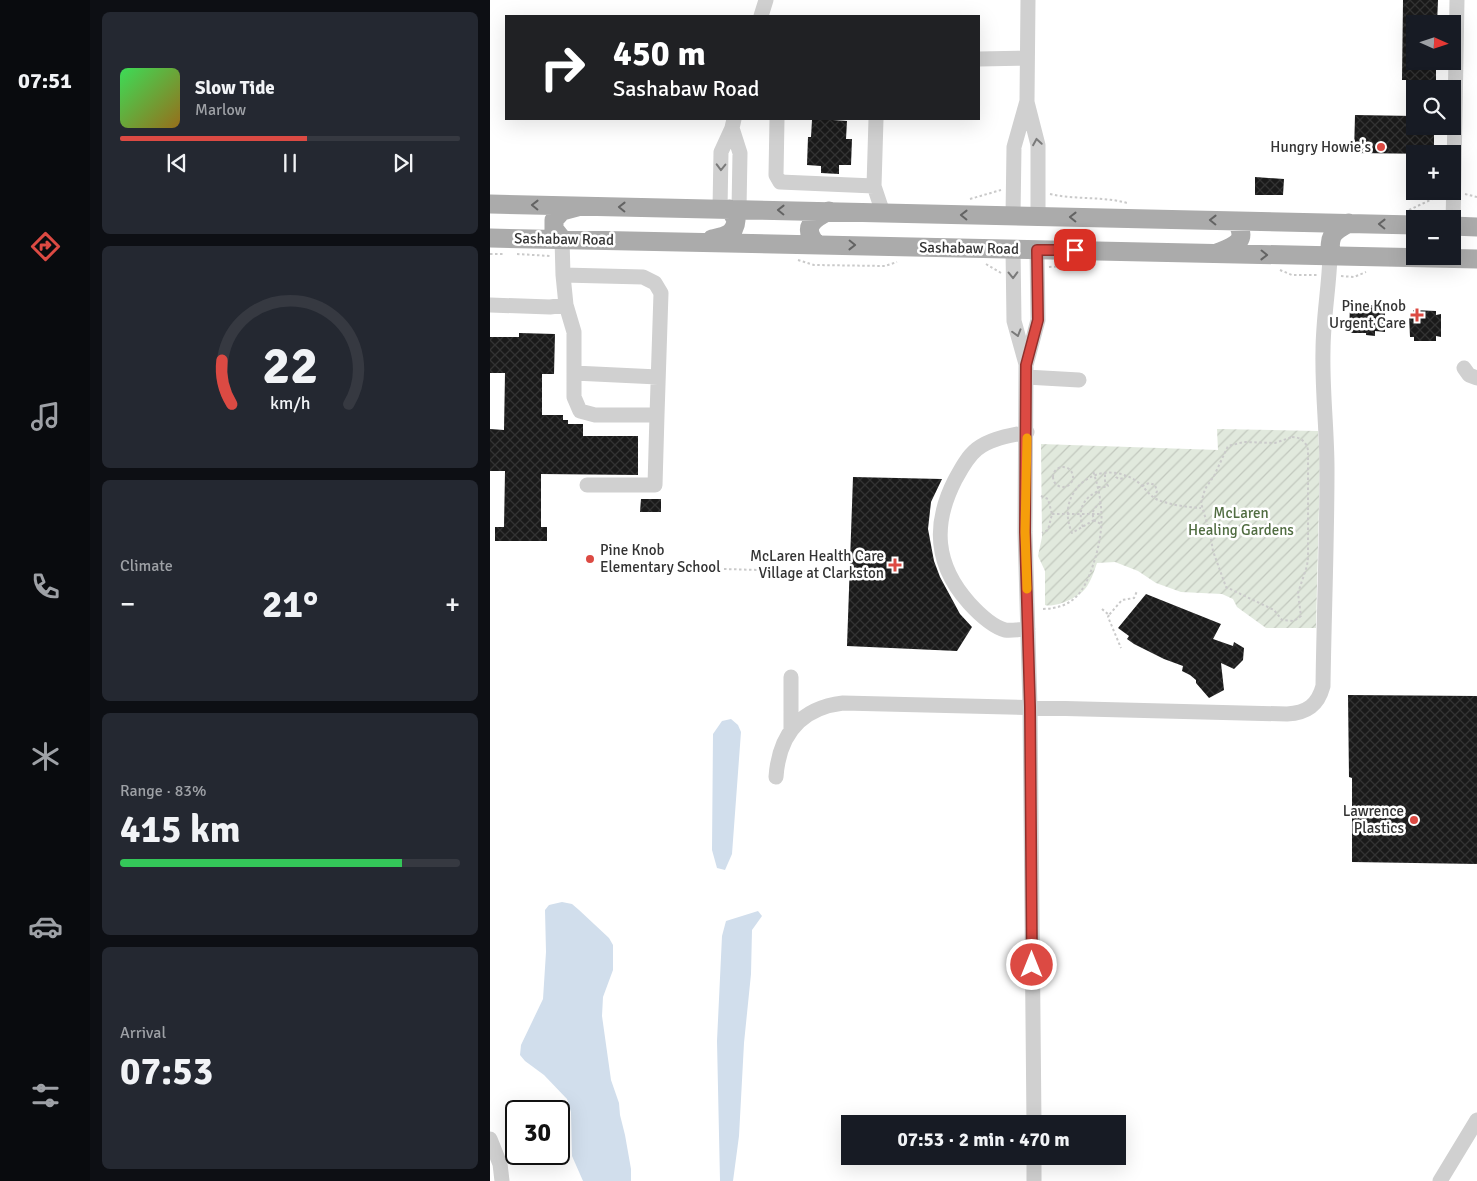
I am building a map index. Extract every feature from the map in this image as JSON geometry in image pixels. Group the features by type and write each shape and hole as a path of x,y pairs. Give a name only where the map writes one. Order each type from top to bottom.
{"main road":[{"path":"490,204 1349,224 1406,218"},
{"path":"562,239 554,229 556,216 562,211 580,206"},
{"path":"701,242 732,232 736,220 730,209"},
{"path":"817,244 810,233 811,225 817,218 829,211"},
{"path":"1216,254 1233,247 1239,242 1241,231 1236,221"},
{"path":"1330,256 1332,236 1336,230 1349,224"},
{"path":"1461,226 1477,227"},
{"name":"Sashabaw Road","path":"490,238 1477,260"}],"street":[{"path":"761,15 766,0"},
{"path":"1012,216 1014,147 1026,101 1028,0"},
{"path":"1455,145 1457,0"},
{"path":"980,59 1027,58"},
{"path":"1026,101 1037,138 1038,216"},
{"path":"777,120 776,175 780,182 874,186"},
{"path":"876,120 874,186 883,213"},
{"path":"730,209 740,152 733,123"},
{"path":"562,239 566,305 574,332 574,397 580,411 595,415 657,415"},
{"path":"1013,249 1014,321 1026,371 1025,532 1030,707 1034,1115"},
{"path":"1026,371 1038,320 1037,250"},
{"path":"776,777 780,752 791,730 809,714 828,705 844,703 1287,714 1307,710 1315,704 1321,696 1323,686 1327,467 1323,344 1330,276 1330,256"},
{"path":"563,275 642,277 655,284 661,294 655,485 587,485"},
{"path":"490,305 550,307 566,305"},
{"path":"1464,368 1469,375 1477,378"},
{"path":"1026,371 1079,380"},
{"path":"574,373 658,377"},
{"path":"1027,432 989,442 978,448 970,456 960,470 945,504 941,521 940,540 942,553 952,582 975,610 987,621 1007,630 1028,629"},
{"path":"791,677 791,730"},
{"path":"1440,1181 1477,1120"},
{"path":"490,1139 500,1164 502,1181"},
{"path":"1034,1165 1034,1181"}],"path":[{"path":"1461,194 1477,197"},
{"path":"1422,210 1435,200"},
{"path":"1330,276 1354,277 1369,271"},
{"path":"1297,437 1306,444 1308,558 1298,593 1301,616 1299,618 1294,621 1282,620 1274,610 1226,587 1202,508 1201,503 1205,489 1214,476 1228,446 1244,442 1275,443 1297,437"},
{"path":"1063,466 1072,471 1073,478 1070,484 1061,486 1055,483 1053,474 1057,468 1063,466"},
{"path":"1043,609 1062,606 1077,597 1083,588 1098,549 1102,514 1099,491 1093,471"},
{"path":"1098,487 1108,486 1105,481 1105,472"},
{"path":"1094,520 1072,533 1067,514 1068,505 1083,482 1105,472 1126,475 1155,498 1163,501 1202,508"},
{"path":"1115,472 1116,477 1119,479 1124,478 1126,475"},
{"path":"1142,486 1149,483 1155,484 1157,491 1155,498"},
{"path":"1070,484 1076,490"},
{"path":"1083,527 1080,514 1081,508 1087,498 1099,491"},
{"path":"1042,496 1048,499 1052,514 1048,530 1042,533"},
{"path":"1101,503 1096,506 1092,514 1094,520 1101,524"},
{"path":"1052,514 1102,514"},
{"path":"724,569 831,572"},
{"path":"1121,648 1108,617 1122,600 1134,598 1138,591"},
{"path":"1102,609 1109,614"}],"green space":[{"name":"McLaren Healing Gardens","path":"1217,429 1318,431 1320,463 1316,628 1266,628 1237,607 1233,599 1222,594 1181,592 1156,583 1138,571 1115,562 1097,563 1089,583 1078,595 1055,605 1045,605 1045,571 1038,556 1042,537 1041,444 1218,450"}],"water":[{"path":"731,719 738,725 741,732 732,854 725,870 717,868 712,850 713,734 722,721"},
{"path":"562,902 572,904 609,938 613,945 613,970 603,997 602,1016 611,1080 619,1103 631,1169 631,1181 583,1181 572,1156 570,1100 567,1100 544,1075 520,1055 521,1045 543,999 546,952 545,910 549,905"},
{"path":"758,911 762,916 752,930 751,974 744,1043 739,1136 733,1181 720,1181 717,1041 722,936 726,921"}],"building":[{"path":"1403,0 1438,0 1437,15 1406,15 1406,70 1436,70 1436,80 1402,80"},
{"path":"1355,115 1406,116 1406,135 1434,135 1434,145 1406,145 1406,154 1354,153"},
{"path":"812,120 847,121 846,139 852,139 851,165 839,165 839,174 821,173 821,166 807,165 808,137 811,137"},
{"path":"1255,177 1284,179 1283,195 1255,195"},
{"path":"1350,306 1380,306 1381,310 1385,310 1385,332 1375,331 1375,336 1366,335 1366,333 1349,333"},
{"path":"1413,310 1436,311 1436,315 1441,314 1441,337 1436,336 1436,341 1414,341 1414,337 1410,337 1409,315 1414,315"},
{"path":"519,333 555,334 554,374 542,374 542,415 563,415 563,420 568,420 568,424 583,424 583,436 638,436 638,475 541,474 541,527 547,527 547,541 495,541 495,527 504,527 505,471 490,471 490,429 504,430 505,373 490,373 490,337 519,337"},
{"name":"McLaren Health Care Village at Clarkston","path":"853,477 942,479 931,502 928,529 934,561 940,577 960,614 972,627 957,651 847,646"},
{"path":"641,499 661,499 661,512 640,512"},
{"path":"1146,594 1221,624 1213,639 1233,646 1234,642 1244,648 1243,660 1234,669 1221,663 1224,690 1209,698 1196,683 1196,680 1182,671 1183,666 1134,644 1127,639 1129,636 1118,628"},
{"name":"Lawrence Plastics","path":"1348,695 1477,696 1477,864 1352,862 1352,778 1349,777"}],"slow traffic":[{"path":"1027,438 1025,532 1027,589"}],"place":[{"name":"Hungry Howie's","path":"1381,147"},
{"name":"Pine Knob Urgent Care","path":"1417,315"},
{"name":"Pine Knob Elementary School","path":"590,559"},
{"name":"McLaren Health Care Village at Clarkston","path":"895,565"},
{"name":"Lawrence Plastics","path":"1414,820"}],"route":[{"path":"1032,965 1030,707 1025,532 1026,365 1038,320 1037,250 1075,250"}]}
